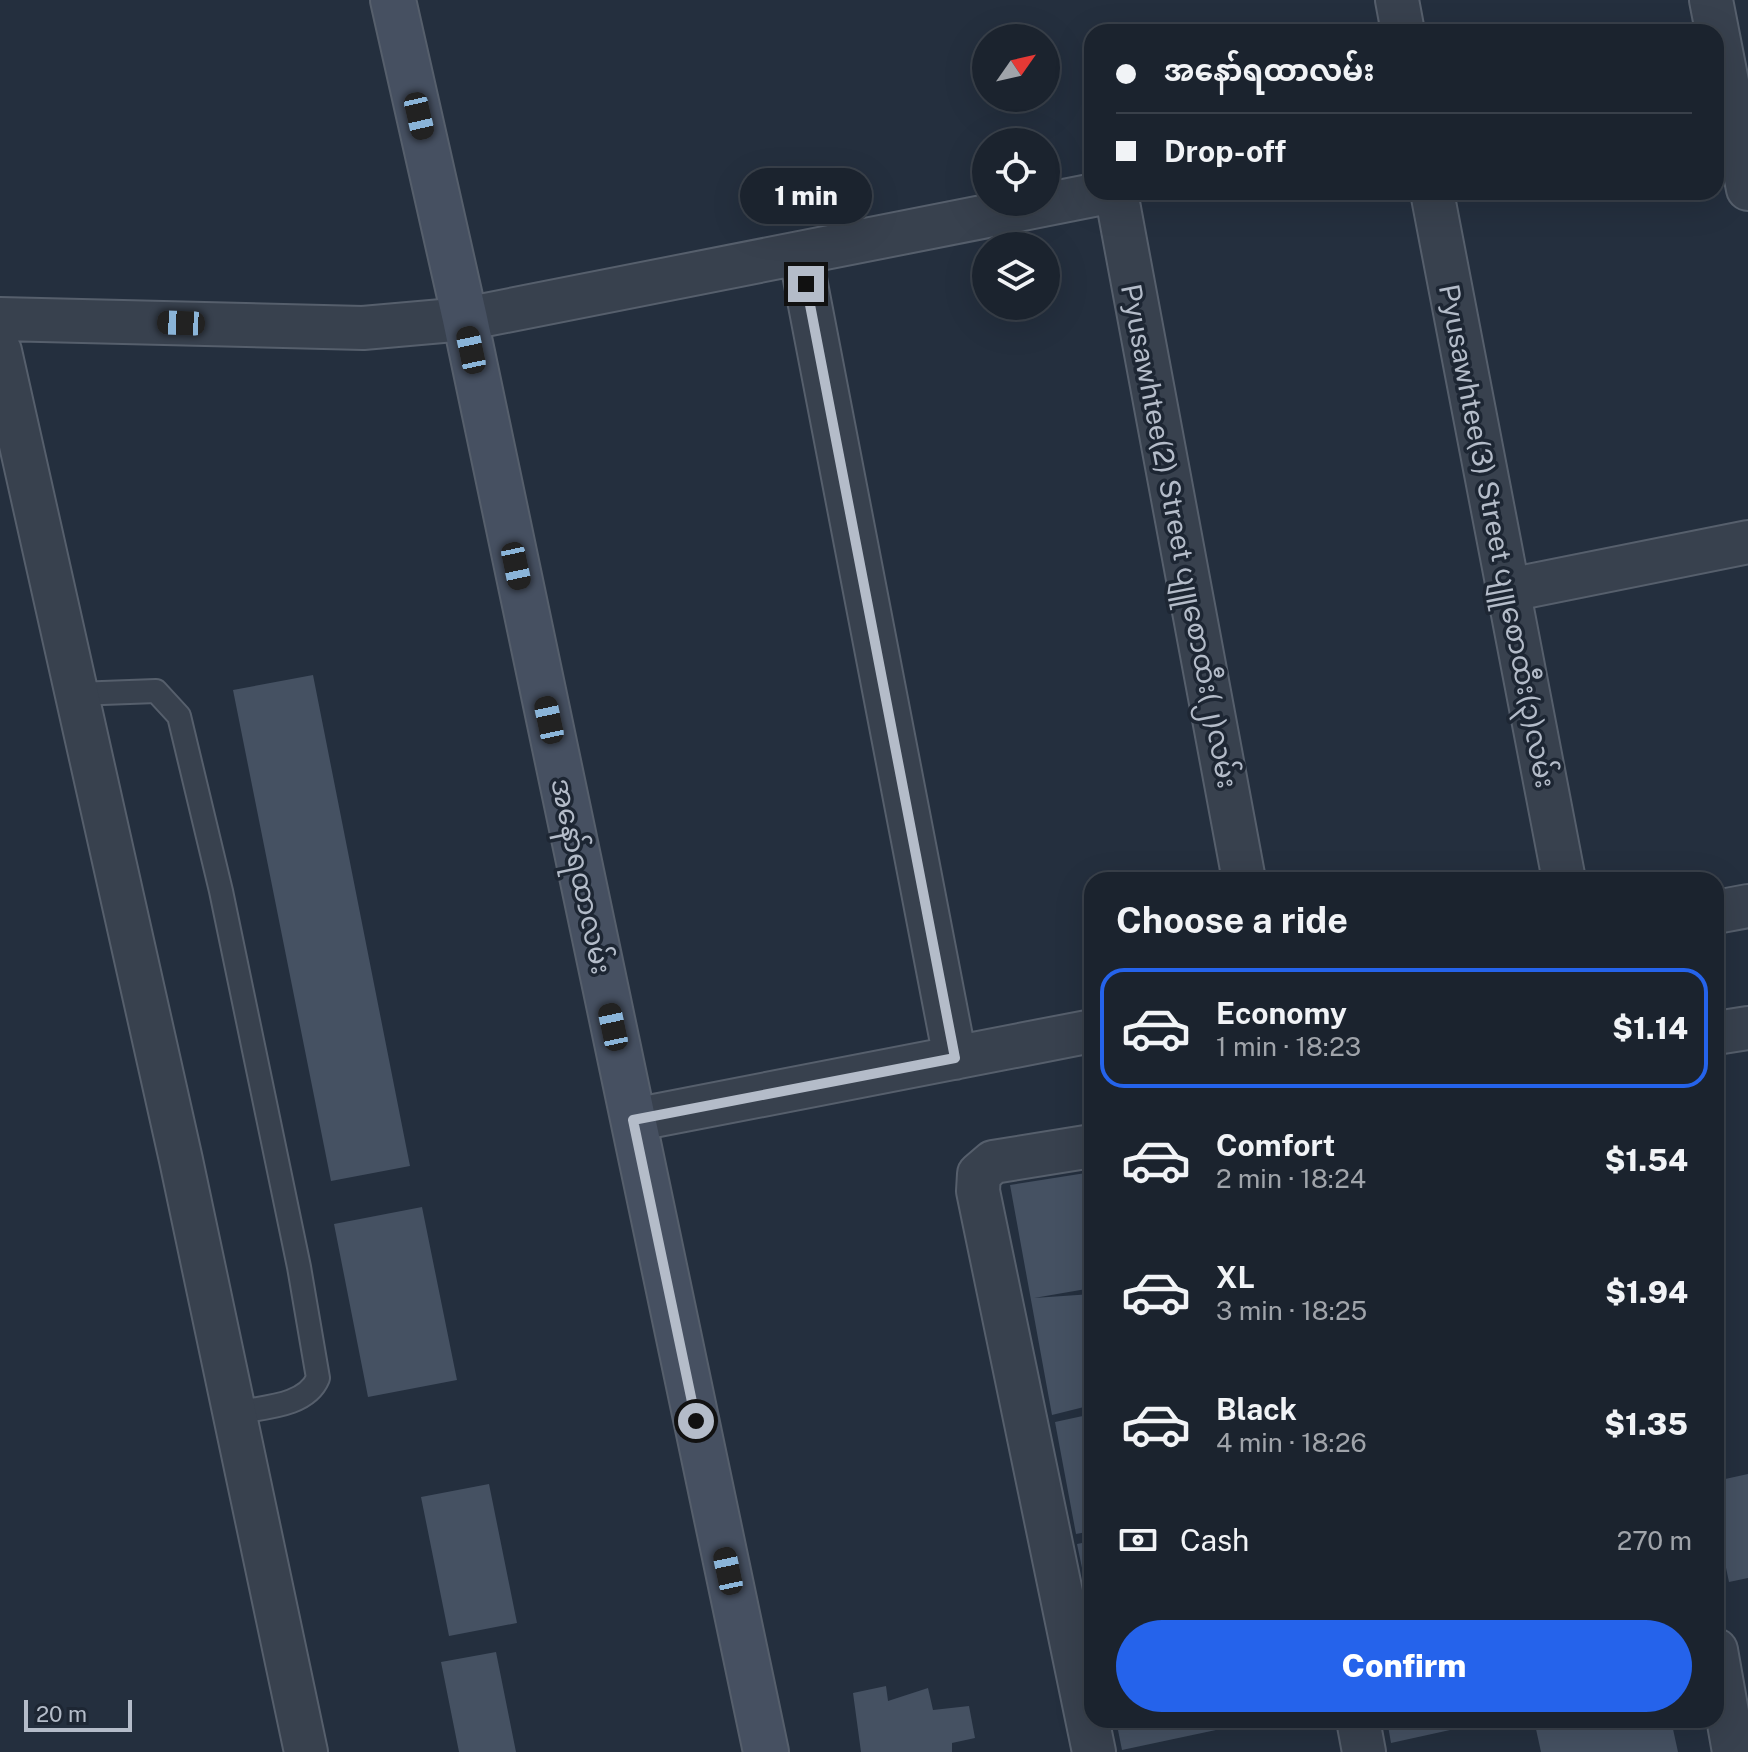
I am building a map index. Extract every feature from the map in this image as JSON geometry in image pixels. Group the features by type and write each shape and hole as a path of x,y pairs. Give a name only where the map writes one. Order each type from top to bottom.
{"main road":[{"name":"အနော်ရထာလမ်း","path":"393,0 465,319 766,1752"}],"street":[{"path":"1397,0 1402,24"},
{"path":"1711,0 1716,24"},
{"path":"1724,66 1748,189"},
{"path":"0,319 363,328 465,319 1084,197"},
{"name":"Pyusawhtee(2) Street ပျူစောထီး(၂)လမ်း","path":"1117,200 1243,872"},
{"name":"Pyusawhtee(3) Street ပျူစောထီး(၃)လမ်း","path":"1434,200 1562,872"},
{"path":"800,253 955,1058"},
{"path":"0,351 178,1144 306,1752"},
{"path":"1509,590 1748,542"},
{"path":"1724,910 1748,906"},
{"path":"1724,1032 1748,1028"},
{"path":"633,1120 1084,1033"},
{"path":"1084,1147 993,1162 979,1174 978,1191 1084,1704"},
{"path":"1724,1695 1734,1752"},
{"path":"1089,1728 1094,1752"},
{"path":"1360,1728 1364,1752"}],"lane":[{"path":"76,694 156,691 179,716 221,891 299,1267 318,1378 314,1388 294,1401 234,1413"}],"building":[{"path":"313,675 410,1166 331,1181 233,690"},
{"path":"1084,1173 1084,1289 1034,1298 1084,1295 1084,1407 1052,1415 1010,1185"},
{"path":"422,1207 457,1380 368,1397 334,1224"},
{"path":"1084,1416 1084,1532 1076,1534 1055,1422"},
{"path":"1748,1474 1748,1578 1729,1582 1724,1558 1724,1479"},
{"path":"489,1484 517,1623 449,1636 421,1497"},
{"path":"1084,1543 1084,1578 1077,1544"},
{"path":"496,1652 516,1752 459,1752 441,1662"},
{"path":"886,1686 888,1701 928,1688 933,1710 969,1706 975,1738 952,1743 952,1752 861,1752 853,1693"},
{"path":"1118,1728 1216,1728 1216,1730 1122,1750"},
{"path":"1388,1728 1459,1728 1391,1743"},
{"path":"1536,1728 1673,1728 1678,1752 1541,1752"}],"route":[{"path":"696,1421 633,1120 955,1058 806,284"}]}
